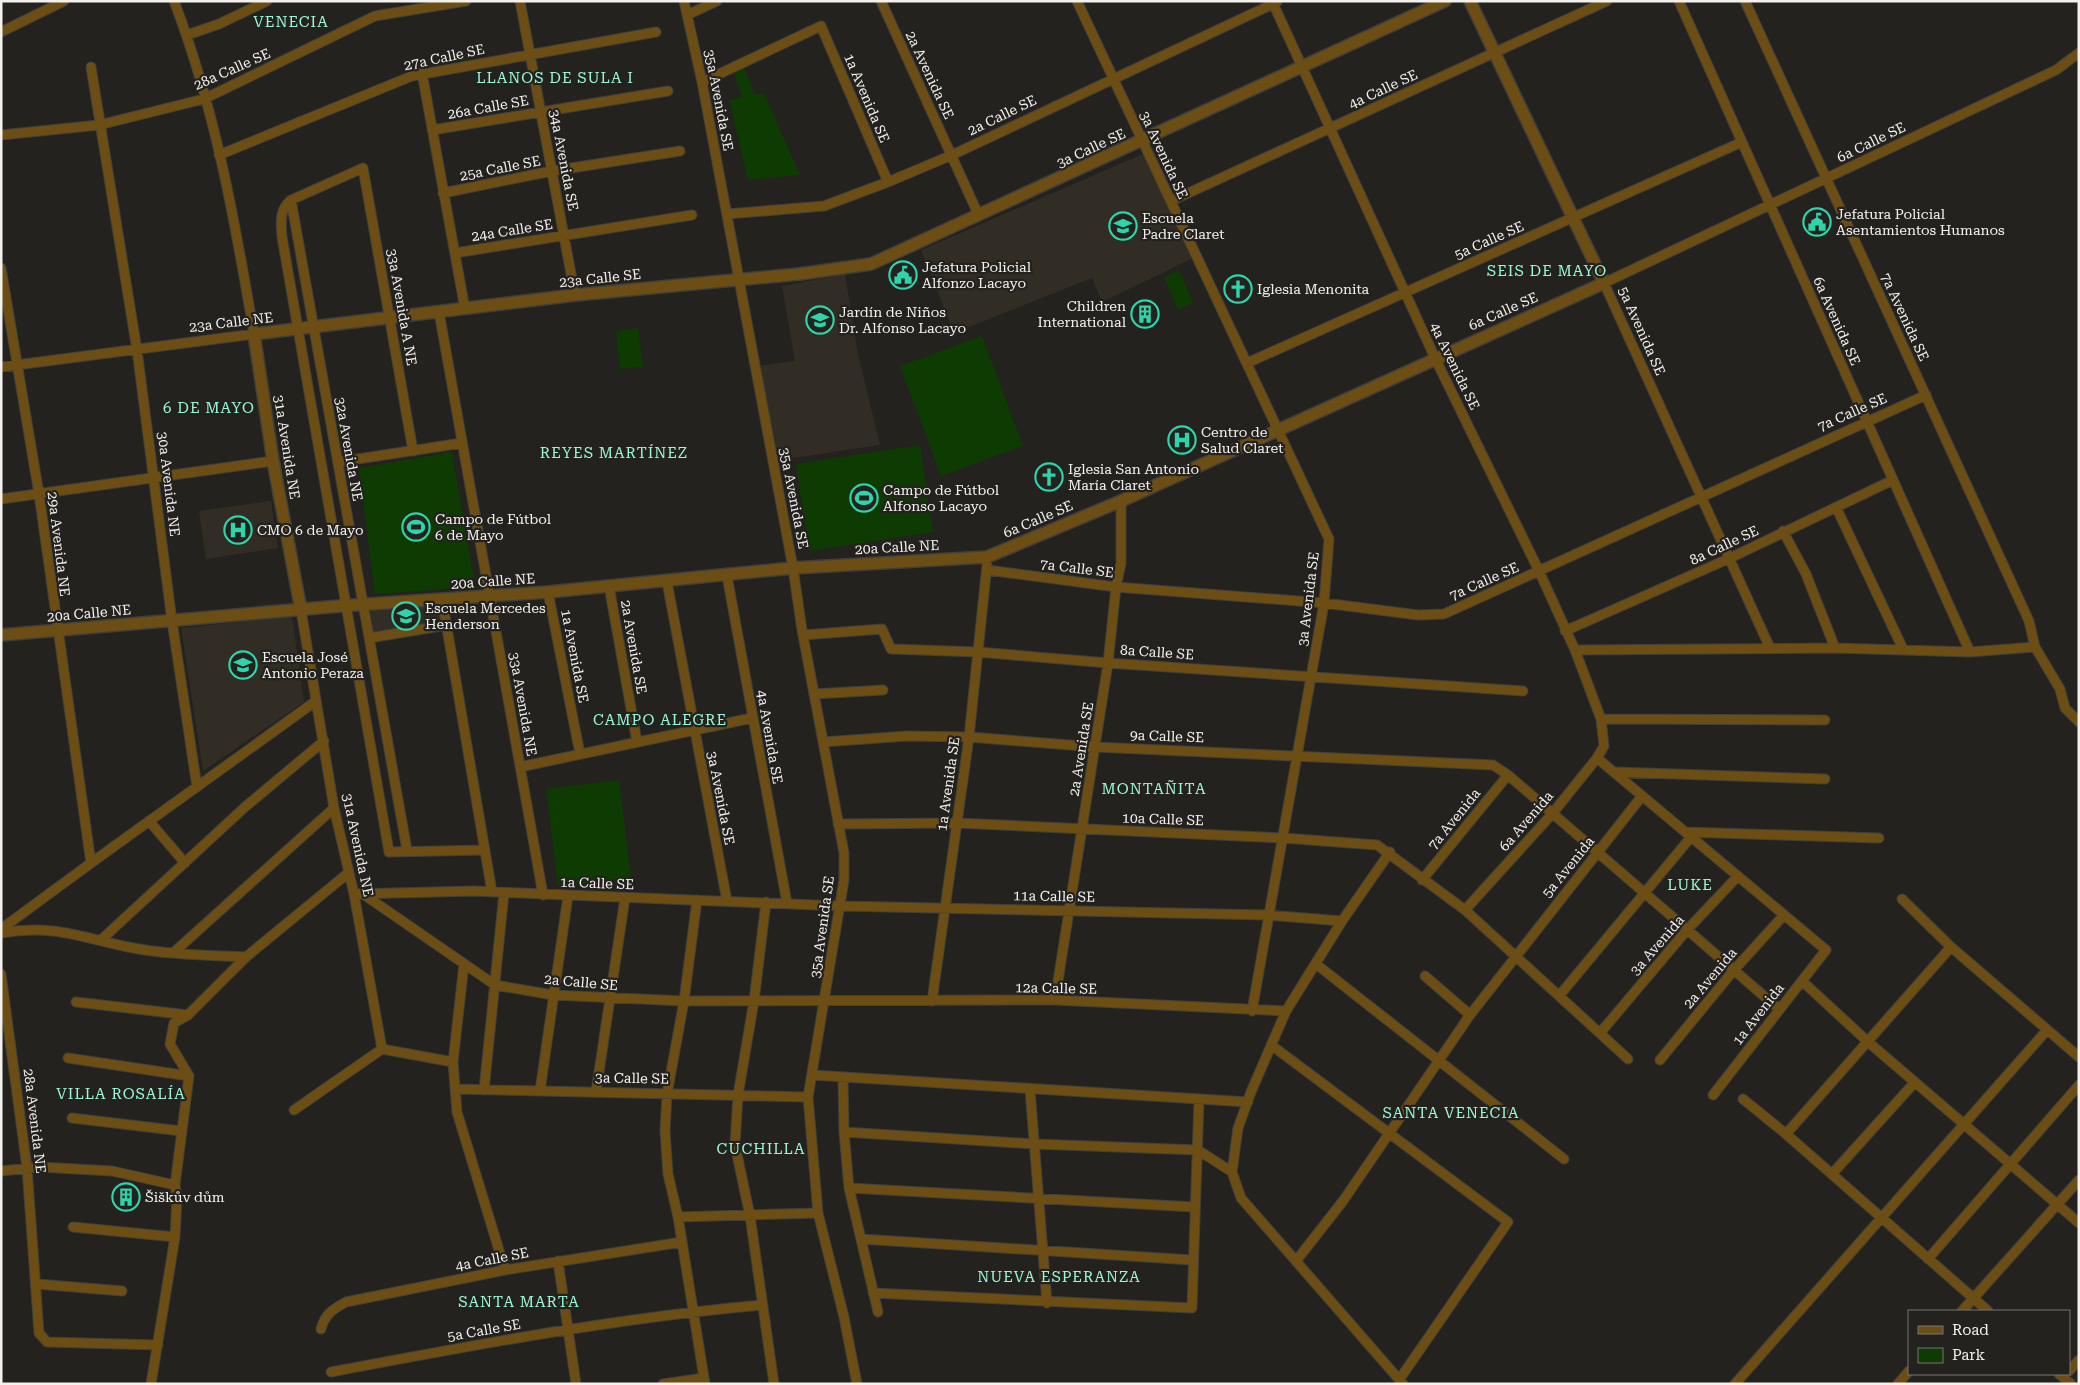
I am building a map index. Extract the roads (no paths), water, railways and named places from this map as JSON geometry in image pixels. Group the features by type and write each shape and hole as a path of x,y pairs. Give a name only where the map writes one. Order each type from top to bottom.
{"street":[{"path":"1,32 64,1"},
{"name":"31a Avenida NE","path":"174,1 187,35 234,214 273,461 301,610 334,808 347,874 358,894 382,1049"},
{"path":"187,35 220,24 267,1"},
{"name":"28a Calle SE","path":"1,135 99,125 204,99 375,16 466,1"},
{"name":"34a Avenida SE","path":"520,1 575,295"},
{"name":"35a Avenida SE","path":"684,1 702,82 727,214 793,568 822,742 844,854 844,880 826,1002 808,1097 818,1213 844,1317 857,1384"},
{"path":"688,15 717,1"},
{"name":"2a Avenida SE","path":"881,1 979,216"},
{"name":"3a Avenida SE","path":"1077,1 1329,539 1324,602 1252,1011"},
{"name":"3a Calle SE","path":"738,280 871,264 1445,1"},
{"name":"5a Avenida SE","path":"1470,1 1604,283 1770,648"},
{"name":"4a Calle SE","path":"1171,202 1607,1"},
{"name":"6a Avenida SE","path":"1679,1 1970,652"},
{"name":"7a Avenida SE","path":"1745,1 2029,621 2035,647 2060,690 2065,708 2079,722"},
{"name":"2a Calle SE","path":"727,214 824,206 888,182 952,155 1274,2"},
{"name":"4a Avenida SE","path":"1274,2 1301,66 1435,358 1539,571 1575,650 1601,718 1604,746"},
{"name":"1a Avenida SE","path":"702,82 821,26 888,182"},
{"name":"27a Calle SE","path":"220,155 422,73 656,32"},
{"name":"6a Calle SE","path":"987,557 1121,501 1604,283 2056,70 2079,53"},
{"name":"30a Avenida NE","path":"91,67 136,350 172,622 197,787"},
{"path":"422,73 465,309"},
{"name":"26a Calle SE","path":"432,130 668,91"},
{"name":"5a Calle SE","path":"1247,363 1742,142"},
{"name":"25a Calle SE","path":"444,193 552,171 680,151"},
{"name":"33a Avenida A NE","path":"291,200 363,168 413,451"},
{"path":"291,200 283,206 281,217 282,237 389,852 407,850 485,850"},
{"name":"32a Avenida NE","path":"291,200 407,850"},
{"name":"24a Calle SE","path":"454,253 692,215"},
{"name":"29a Avenida NE","path":"1,268 39,494 91,863"},
{"name":"23a Calle SE","path":"465,309 575,295 738,280"},
{"name":"23a Calle NE","path":"1,367 465,309"},
{"name":"33a Avenida NE","path":"439,312 543,894"},
{"name":"7a Calle SE","path":"987,570 1116,587 1324,602 1418,614 1444,614 1867,420 1926,395"},
{"path":"338,462 462,443"},
{"path":"1,499 273,461"},
{"name":"8a Calle SE","path":"1565,631 1728,559 1783,531 1893,480"},
{"name":"2a Avenida SE","path":"1055,1000 1108,663 1116,587 1121,563 1121,501"},
{"path":"1836,507 1903,649"},
{"path":"1783,531 1806,574 1835,648"},
{"name":"1a Avenida SE","path":"932,1001 969,737 987,557"},
{"name":"20a Calle NE","path":"1,635 172,622 346,605 489,597 667,582 793,568 987,557"},
{"name":"4a Avenida SE","path":"728,576 752,718 787,903"},
{"name":"3a Avenida SE","path":"667,582 728,901"},
{"name":"2a Avenida SE","path":"609,586 637,742"},
{"name":"1a Avenida SE","path":"548,592 580,754"},
{"path":"442,599 492,892"},
{"path":"369,638 447,625"},
{"name":"8a Calle SE","path":"803,635 882,629 891,649 978,652 1108,663 1311,675 1523,691"},
{"path":"1575,650 1835,648 1970,652 2035,647"},
{"path":"814,694 883,690"},
{"path":"1,931 91,863 316,701"},
{"path":"520,766 752,718"},
{"path":"1601,718 1825,720"},
{"name":"9a Calle SE","path":"822,742 907,736 969,737 1095,747 1493,765 1508,775 1779,1009"},
{"path":"102,939 245,807 324,741"},
{"name":"6a Avenida","path":"1465,910 1552,814 1597,758 1604,746"},
{"path":"1597,758 1784,916"},
{"path":"1614,772 1825,779"},
{"name":"7a Avenida","path":"1422,880 1508,775"},
{"name":"5a Avenida","path":"1296,1261 1343,1202 1470,1014 1642,796"},
{"path":"173,953 334,808"},
{"path":"149,821 185,863"},
{"name":"10a Calle SE","path":"838,824 957,823 1282,838 1377,845 1390,852 1422,880 1465,910 1628,1059"},
{"path":"1688,835 1879,838"},
{"path":"1559,996 1644,893 1688,835"},
{"path":"1272,1045 1508,1222 1401,1382 1241,1198 1232,1172 1238,1128 1248,1102 1286,1011 1342,921 1390,852"},
{"path":"150,1384 175,1237 177,1199 175,1185 189,1076 170,1044 174,1023 188,1015 246,957 347,874"},
{"name":"3a Avenida","path":"1600,1034 1688,930 1738,876"},
{"name":"1a Calle SE","path":"358,894 492,892 840,906"},
{"path":"484,1090 504,893"},
{"name":"2a Calle SE","path":"358,894 495,985 553,995 611,999 826,1002"},
{"path":"540,1091 568,896"},
{"path":"596,1092 625,898"},
{"path":"663,1384 704,1381 678,1217 668,1174 665,1131 667,1094 684,1001 697,900"},
{"path":"1902,900 1951,947 2079,1057"},
{"path":"766,902 754,1001 738,1096 735,1145 750,1216 774,1384"},
{"name":"11a Calle SE","path":"840,906 1268,915 1342,921"},
{"name":"1a Avenida","path":"1713,1095 1826,950 1784,916"},
{"name":"2a Avenida","path":"1660,1060 1734,970 1784,916"},
{"path":"1,931 29,928 65,931 128,947 173,953 246,957"},
{"path":"1786,1134 1951,947"},
{"path":"464,964 453,1062 457,1112 505,1270"},
{"path":"1316,964 1564,1159"},
{"name":"28a Avenida NE","path":"1,974 28,1168 39,1333 46,1342 158,1345"},
{"path":"1425,976 1470,1014"},
{"path":"1802,981 1867,1041 2079,1223"},
{"name":"12a Calle SE","path":"826,1002 1055,1000 1252,1011 1286,1011"},
{"path":"76,1002 188,1015"},
{"path":"1735,1384 2047,1030"},
{"path":"294,1110 382,1049 453,1062"},
{"path":"68,1058 189,1076"},
{"path":"812,1075 1248,1102"},
{"path":"843,1078 844,1132 849,1188 878,1312"},
{"path":"1832,1174 1915,1082"},
{"path":"1928,1258 2079,1085"},
{"name":"3a Calle SE","path":"455,1089 808,1097"},
{"path":"1030,1090 1047,1303"},
{"path":"873,1293 1047,1303 1192,1308 1192,1260 1199,1099"},
{"path":"1743,1099 1786,1134 1987,1310"},
{"path":"72,1118 181,1130"},
{"path":"844,1132 1035,1144 1198,1150 1232,1172"},
{"path":"1,1171 40,1167 112,1171 175,1185"},
{"path":"1963,1310 2079,1180"},
{"path":"849,1188 1194,1207"},
{"path":"678,1217 818,1213"},
{"path":"73,1227 175,1237"},
{"path":"861,1239 1192,1260"},
{"name":"4a Calle SE","path":"320,1329 324,1318 333,1309 346,1302 505,1270 682,1242"},
{"path":"558,1261 576,1384"},
{"path":"36,1284 122,1291"},
{"name":"5a Calle SE","path":"331,1372 568,1329 692,1311 762,1305"},
{"path":"1898,1384 1908,1373"}],"place":[{"name":"Jefatura Policial Asentamientos Humanos","path":"1817,222"},
{"name":"Escuela Padre Claret","path":"1123,226"},
{"name":"Jefatura Policial Alfonzo Lacayo","path":"903,275"},
{"name":"Iglesia Menonita","path":"1238,289"},
{"name":"Children International","path":"1145,314"},
{"name":"Jardín de Niños Dr. Alfonso Lacayo","path":"820,320"},
{"name":"Centro de Salud Claret","path":"1182,440"},
{"name":"Iglesia San Antonio María Claret","path":"1049,477"},
{"name":"Campo de Fútbol Alfonso Lacayo","path":"864,498"},
{"name":"Campo de Fútbol 6 de Mayo","path":"416,527"},
{"name":"CMO 6 de Mayo","path":"238,530"},
{"name":"Escuela Mercedes Henderson","path":"406,616"},
{"name":"Escuela José Antonio Peraza","path":"243,665"},
{"name":"Šiškův dům","path":"126,1197"}],"district":[{"name":"VENECIA","path":"291,22"},
{"name":"LLANOS DE SULA I","path":"555,78"},
{"name":"SEIS DE MAYO","path":"1547,271"},
{"name":"6 DE MAYO","path":"209,408"},
{"name":"REYES MARTÍNEZ","path":"614,453"},
{"name":"CAMPO ALEGRE","path":"660,720"},
{"name":"MONTAÑITA","path":"1154,789"},
{"name":"LUKE","path":"1690,885"},
{"name":"VILLA ROSALÍA","path":"121,1094"},
{"name":"SANTA VENECIA","path":"1451,1113"},
{"name":"CUCHILLA","path":"761,1149"},
{"name":"NUEVA ESPERANZA","path":"1059,1277"},
{"name":"SANTA MARTA","path":"519,1302"}]}
